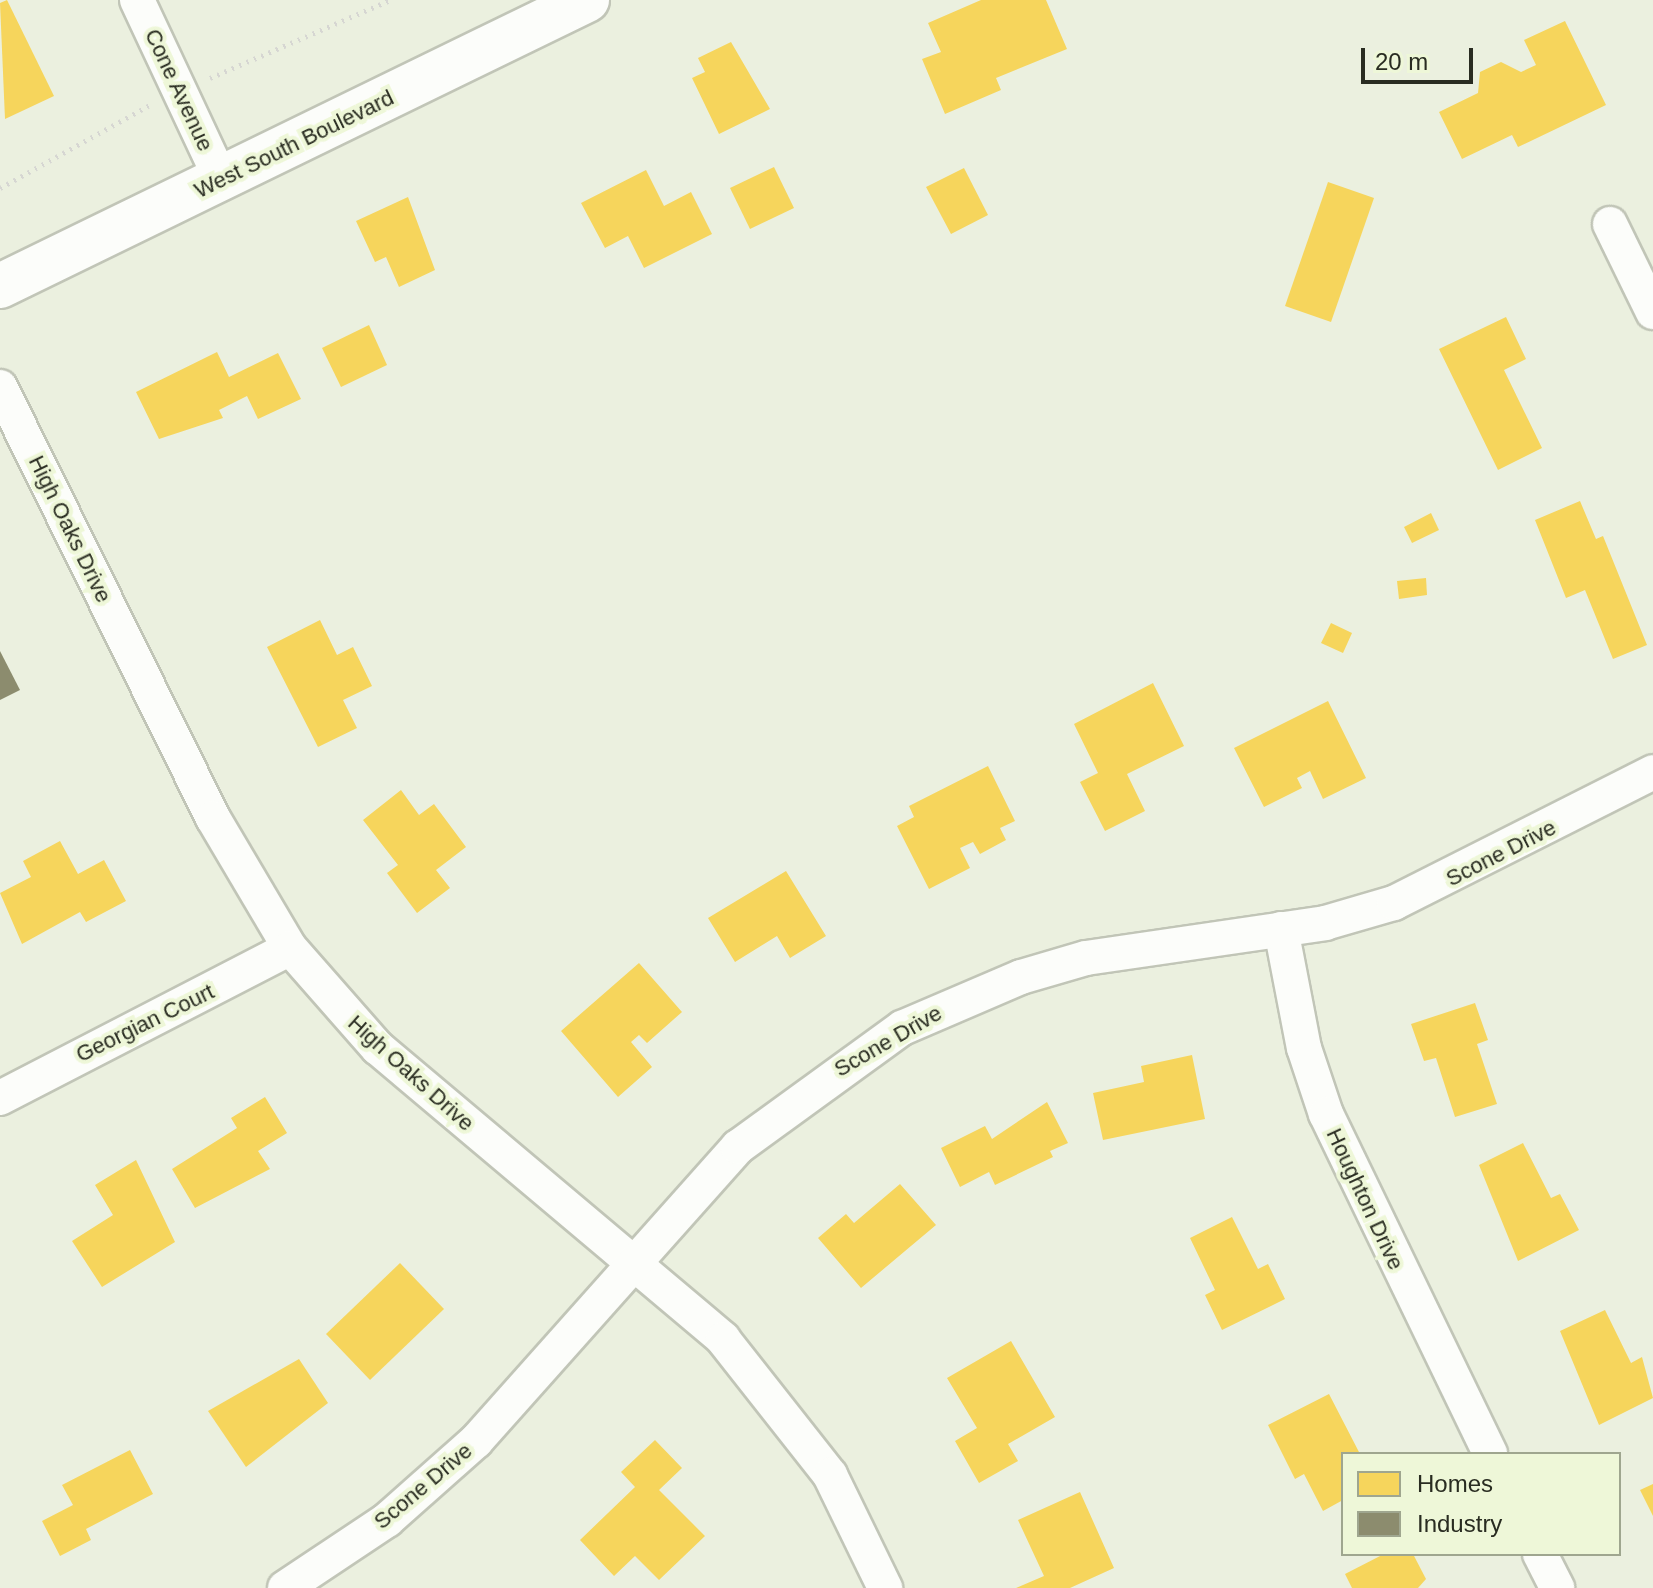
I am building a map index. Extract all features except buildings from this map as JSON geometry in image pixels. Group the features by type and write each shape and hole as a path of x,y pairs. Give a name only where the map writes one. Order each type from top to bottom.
{"street":[{"name":"Cone Avenue","path":"137,0 221,179"},
{"name":"West South Boulevard","path":"0,286 587,0"},
{"path":"1610,224 1653,312"},
{"name":"High Oaks Drive","path":"0,387 213,818 290,948 378,1048 723,1339 800,1430 856,1521 885,1588"},
{"name":"Scone Drive","path":"285,1588 387,1520 476,1441 738,1147 839,1067 902,1028 1006,982 1086,958 1325,923 1445,883 1653,772"},
{"name":"Houghton Drive","path":"1281,929 1304,1048 1326,1114 1489,1452"},
{"name":"Georgian Court","path":"0,1098 290,948"},
{"path":"1541,1556 1557,1588"}],"path":[{"path":"204,80 390,0"},
{"path":"0,188 153,103"}]}
